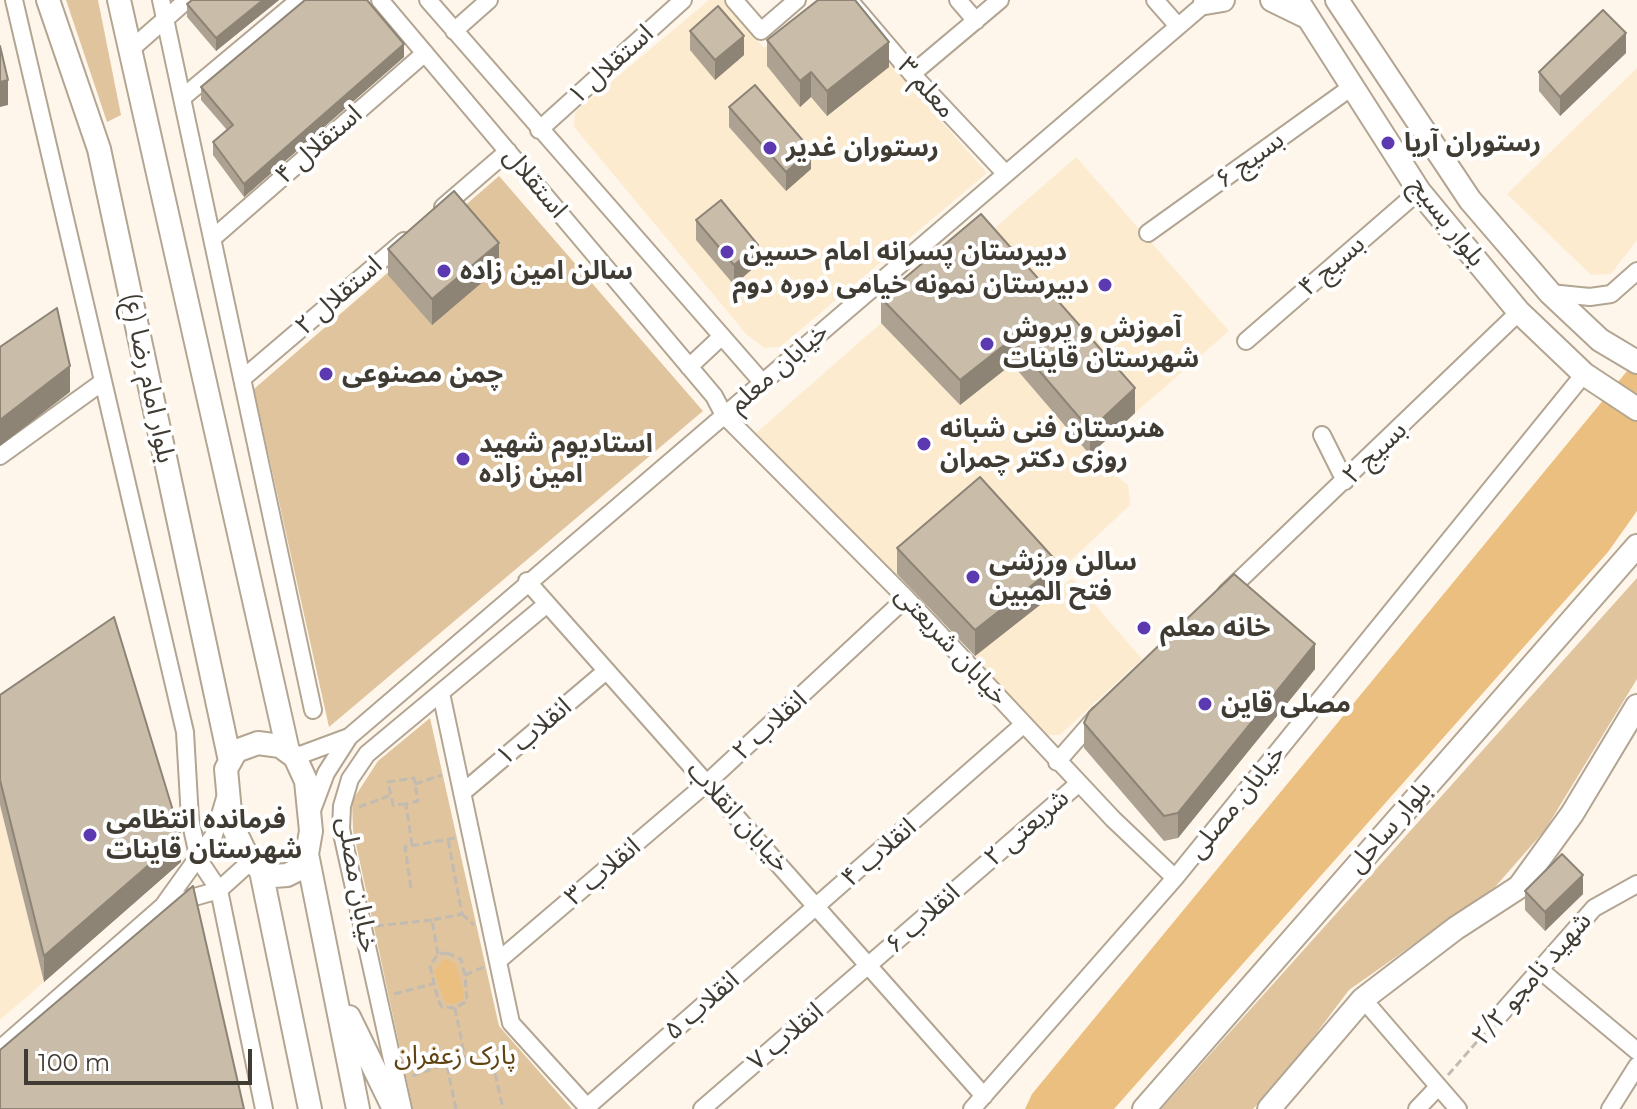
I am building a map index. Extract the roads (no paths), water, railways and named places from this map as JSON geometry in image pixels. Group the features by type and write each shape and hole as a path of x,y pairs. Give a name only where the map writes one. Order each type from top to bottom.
{"main road":[{"name":"بلوار امام رضا (ع)","path":"48,0 99,149 230,761"},
{"name":"بلوار امام رضا (ع)","path":"119,0 291,754"},
{"path":"1272,0 1313,21"},
{"name":"بلوار بسیج","path":"1297,0 1419,191 1519,312 1584,374 1637,409"},
{"name":"بلوار بسیج","path":"1337,0 1460,187 1550,293 1600,340 1637,362"},
{"name":"بلوار ساحل","path":"1144,1109 1637,546"},
{"path":"1269,1109 1363,999 1456,928 1519,887 1572,814 1637,706"},
{"path":"310,1109 256,866 231,823 226,792 226,769 236,751 258,743 280,746 291,754 306,781 310,816 307,854 358,1109"},
{"path":"256,866 274,876 287,875 301,868 307,854"},
{"path":"337,994 394,1109"}],"street":[{"path":"14,0 101,383 185,732 190,819 199,860 219,890 264,1109"},
{"path":"161,0 313,710"},
{"path":"130,50 187,0"},
{"path":"182,98 299,0"},
{"name":"استقلال","path":"380,0 714,396 724,415"},
{"name":"استقلال","path":"428,0 720,338 762,382"},
{"path":"454,31 489,0"},
{"name":"استقلال ۱","path":"539,130 683,0"},
{"path":"734,0 761,31 797,0"},
{"name":"معلم ۳","path":"849,0 912,74 1005,173"},
{"path":"958,0 976,21"},
{"path":"912,74 1000,0"},
{"path":"1155,0 1177,25"},
{"name":"خیابان معلم","path":"349,737 1177,25 1212,1"},
{"name":"استقلال ۴","path":"213,238 425,53"},
{"name":"بسیج ۶","path":"1148,233 1353,86"},
{"name":"استقلال ۲","path":"242,379 508,151"},
{"name":"بسیج ۴","path":"1246,341 1419,191"},
{"path":"1550,293 1590,297 1611,294 1636,272"},
{"path":"1636,272 1637,283"},
{"name":"بسیج ۲","path":"1222,597 1519,312"},
{"path":"689,367 720,338"},
{"name":"خیابان مصلی","path":"972,1109 1175,878 1584,374"},
{"path":"0,456 101,383"},
{"name":"خیابان شریعتی","path":"724,415 906,598 1078,784 1175,878"},
{"path":"1322,435 1345,481"},
{"name":"خیابان انقلاب","path":"527,581 871,965 984,1096"},
{"name":"انقلاب ۲","path":"708,782 906,598"},
{"name":"خیابان مصلی","path":"403,1109 341,829 342,806 350,779 377,745 547,604"},
{"name":"انقلاب ۱","path":"462,793 606,671"},
{"path":"441,693 511,1023 588,1108"},
{"path":"1057,762 1081,730 1115,698"},
{"name":"انقلاب ۴","path":"818,906 1024,724"},
{"path":"291,754 349,737"},
{"path":"310,816 326,773 349,737"},
{"name":"انقلاب ۳","path":"498,961 708,782"},
{"name":"شریعتی ۲","path":"975,873 1078,784"},
{"path":"0,1049 163,906 199,860 214,835 226,792"},
{"path":"163,906 219,890 256,866"},
{"name":"انقلاب ۶","path":"871,965 975,873"},
{"name":"شهید نامجو ۲/۲","path":"1498,1017 1594,908 1634,890"},
{"name":"انقلاب ۵","path":"588,1108 818,906"},
{"name":"انقلاب ۷","path":"702,1109 871,965"},
{"path":"1540,970 1637,1051"},
{"path":"1363,999 1458,1109"},
{"path":"1610,1109 1637,1066"},
{"path":"1417,1109 1438,1087"}],"place":[{"name":"رستوران آریا","path":"1388,143"},
{"name":"رستوران غدیر","path":"770,148"},
{"name":"دبیرستان پسرانه امام حسین","path":"727,252"},
{"name":"سالن امین زاده","path":"444,271"},
{"name":"دبیرستان نمونه خیامی دوره دوم","path":"1105,285"},
{"name":"آموزش و پروش شهرستان قاینات","path":"987,344"},
{"name":"چمن مصنوعی","path":"326,374"},
{"name":"هنرستان فنی شبانه روزی دکتر چمران","path":"924,444"},
{"name":"استادیوم شهید امین زاده","path":"463,459"},
{"name":"سالن ورزشی فتح المبین","path":"973,577"},
{"name":"خانه معلم","path":"1144,628"},
{"name":"مصلی قاین","path":"1205,704"},
{"name":"فرمانده انتظامی شهرستان قاینات","path":"90,835"}],"park label":[{"name":"پارک زعفران","path":"455,1056"}]}
